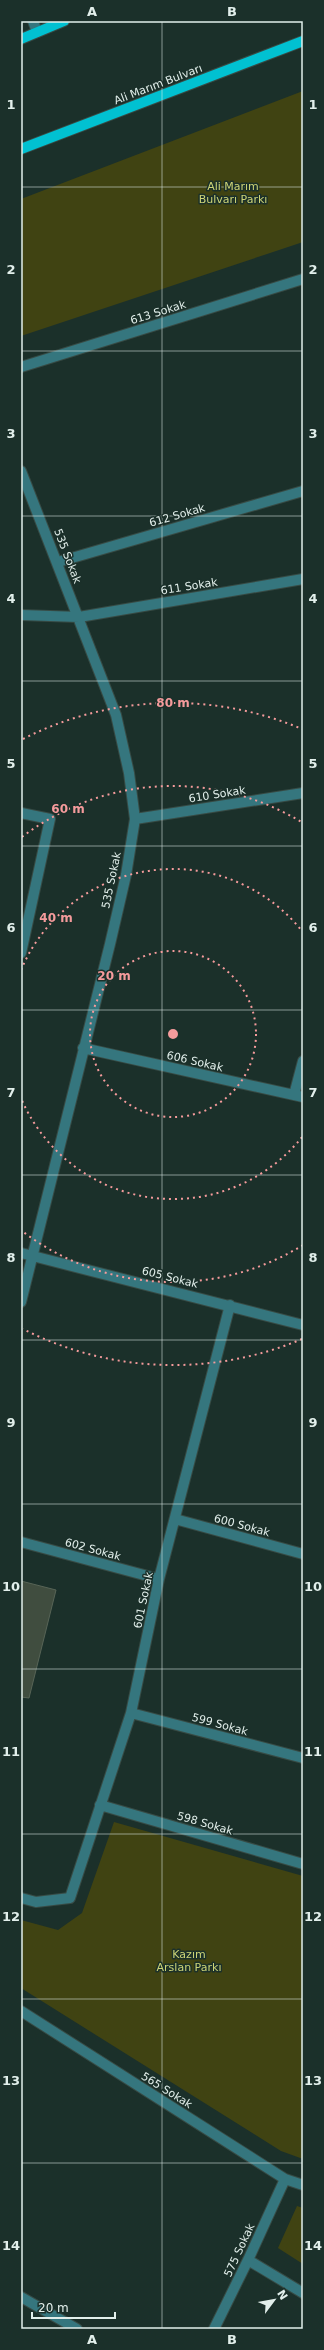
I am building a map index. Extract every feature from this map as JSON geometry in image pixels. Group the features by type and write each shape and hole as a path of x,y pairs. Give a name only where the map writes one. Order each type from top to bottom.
{"main road":[{"path":"21,39 64,21"},
{"name":"Ali Marım Bulvarı","path":"21,149 303,41"}],"street":[{"path":"33,21 37,32"},
{"name":"613 Sokak","path":"21,367 303,279"},
{"name":"535 Sokak","path":"21,471 58,562 116,715 129,773 135,819 126,875 82,1048 21,1302"},
{"name":"612 Sokak","path":"58,562 303,491"},
{"name":"611 Sokak","path":"21,615 79,616 303,579"},
{"name":"610 Sokak","path":"135,819 303,793"},
{"path":"21,813 50,819 21,953"},
{"name":"606 Sokak","path":"82,1048 299,1096"},
{"path":"299,1096 303,1061"},
{"name":"605 Sokak","path":"21,1253 32,1254 303,1325"},
{"name":"601 Sokak","path":"21,1898 36,1902 70,1898 131,1714 159,1579 230,1305"},
{"name":"600 Sokak","path":"175,1519 303,1554"},
{"name":"602 Sokak","path":"21,1542 159,1579"},
{"name":"599 Sokak","path":"131,1714 303,1758"},
{"name":"598 Sokak","path":"100,1805 303,1864"},
{"name":"565 Sokak","path":"21,2011 285,2179 303,2185"},
{"name":"575 Sokak","path":"214,2329 248,2260 285,2179"},
{"path":"248,2260 303,2294"},
{"path":"21,2297 77,2329"}],"green space":[{"name":"Ali Marım Bulvarı Parkı","path":"303,91 303,242 21,336 21,199"},
{"name":"Kazım Arslan Parkı","path":"114,1822 303,1876 303,2159 281,2151 21,1988 21,1920 58,1930 82,1913"},
{"path":"297,2206 303,2208 303,2264 278,2248"}],"building":[{"path":"21,1581 56,1590 29,1698 21,1697"}]}
